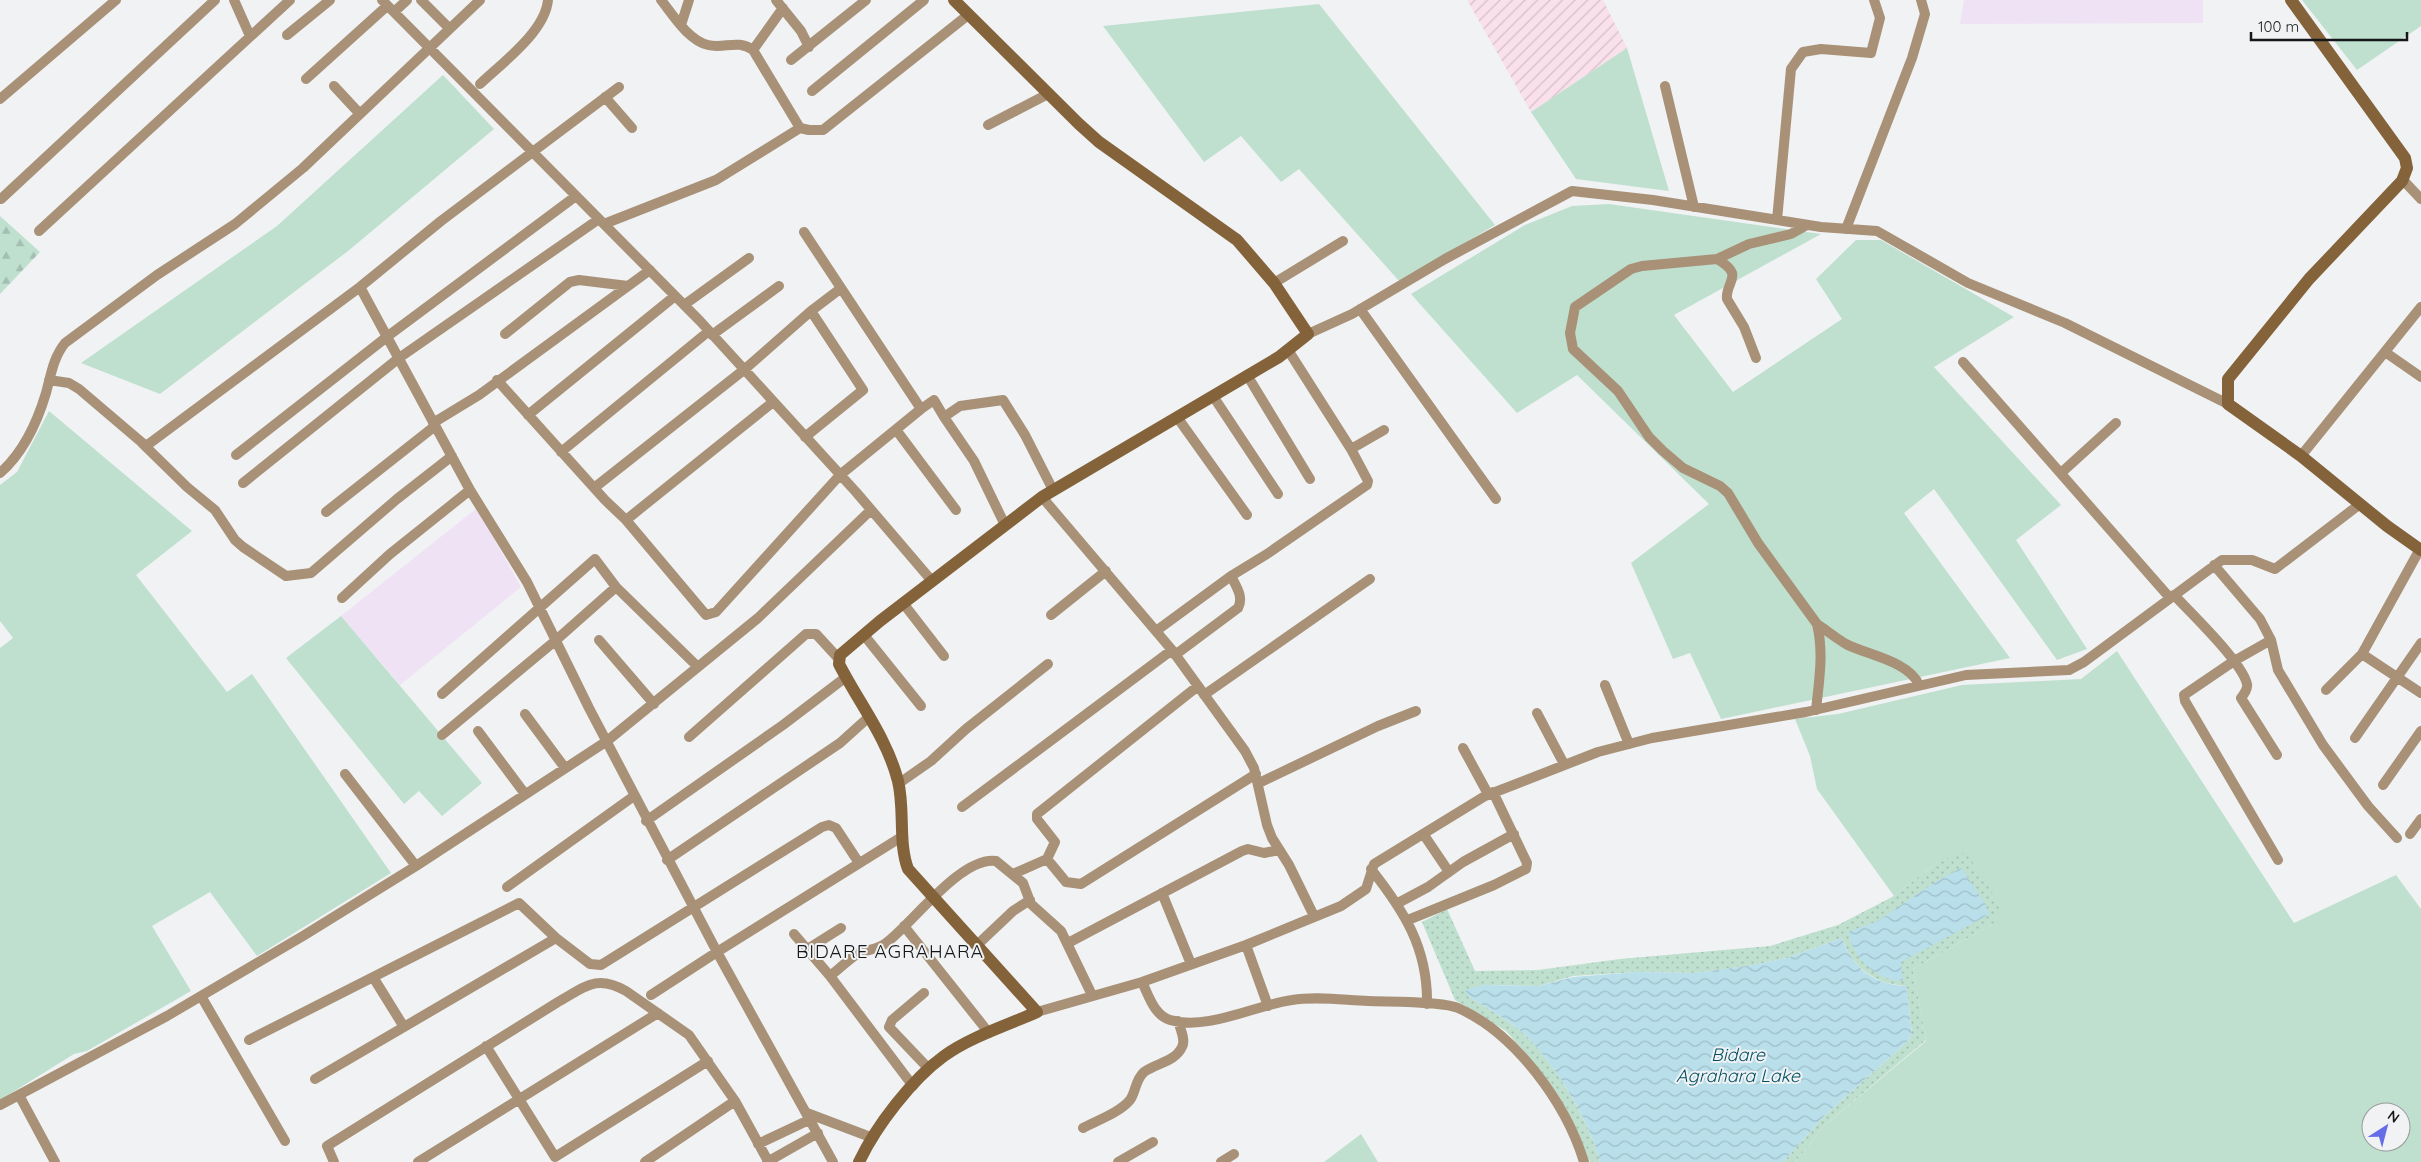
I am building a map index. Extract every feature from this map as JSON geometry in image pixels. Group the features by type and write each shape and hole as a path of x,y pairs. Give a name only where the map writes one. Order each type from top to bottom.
{"street":[{"path":"0,99 116,0"},
{"path":"1,199 215,0"},
{"path":"234,0 250,36"},
{"path":"39,231 290,0"},
{"path":"287,35 330,0"},
{"path":"306,78 387,6 407,0"},
{"path":"421,0 450,28"},
{"path":"0,473 11,463 26,441 37,418 55,359 65,343 157,275 235,224 303,168 480,0"},
{"path":"480,84 535,32 545,14 548,0"},
{"path":"661,0 690,36 707,45 738,44 753,50 800,128"},
{"path":"682,25 689,0"},
{"path":"776,0 801,31 809,47"},
{"path":"791,60 866,0"},
{"path":"812,90 924,0"},
{"path":"954,0 1048,94 1100,142 1237,240 1274,283 1308,334"},
{"path":"1777,220 1791,69 1804,52 1821,49 1871,53 1880,18 1874,0"},
{"path":"1846,229 1912,58 1925,14 1921,0"},
{"path":"2228,404 2228,378 2309,279 2403,180 2407,168 2405,158 2291,0"},
{"path":"387,6 650,270 745,369 932,581"},
{"path":"753,50 784,8"},
{"path":"243,483 399,358 601,221 716,180 800,128 823,130 968,15"},
{"path":"334,86 360,114"},
{"path":"1665,86 1694,207"},
{"path":"49,380 69,383 79,389 146,446 360,287 441,221 620,87"},
{"path":"988,125 1048,94"},
{"path":"605,97 632,128"},
{"path":"2403,180 2421,199"},
{"path":"839,659 864,635 903,603 1042,497 1247,376 1288,350 1308,334 1360,309 1445,259 1572,190 1808,225 1877,231 1968,283 2065,323 2228,404 2301,456 2360,504 2421,549 2362,654 2326,690"},
{"path":"236,455 388,336 576,196"},
{"path":"1808,225 1792,234 1749,244 1716,259 1642,266 1630,269 1575,307 1570,333 1573,349 1618,391 1649,438 1683,468 1720,486 1728,493 1758,543 1817,624 1845,643 1882,658 1909,672 1916,678 1919,685"},
{"path":"804,232 921,410"},
{"path":"1274,283 1344,241"},
{"path":"684,305 749,258"},
{"path":"1716,259 1724,264 1732,275 1733,280 1726,294 1727,299 1744,327 1756,358"},
{"path":"326,512 434,425 462,407 650,270"},
{"path":"505,334 570,282 579,280 628,286"},
{"path":"562,452 710,333 779,286"},
{"path":"360,287 470,490 511,555 540,607 555,642 646,821 716,952 833,1162"},
{"path":"594,488 745,369 811,311 840,289"},
{"path":"528,416 675,296"},
{"path":"2301,456 2385,352 2417,320 2421,307"},
{"path":"1360,309 1496,499"},
{"path":"805,437 863,390 811,311"},
{"path":"1156,631 1232,576 1364,488 1368,481 1351,449 1288,350"},
{"path":"2385,352 2421,377"},
{"path":"1963,362 2172,597 2234,661 2247,684 2242,698 2277,755"},
{"path":"1247,376 1310,479"},
{"path":"497,380 594,488 626,520 706,615 716,612 840,476 934,400 974,461 1005,525"},
{"path":"1213,396 1278,494"},
{"path":"944,417 960,406 1003,400 1025,435 1053,490"},
{"path":"626,520 773,402"},
{"path":"1177,417 1247,515"},
{"path":"2061,473 2116,423"},
{"path":"1351,449 1384,430"},
{"path":"897,431 956,510"},
{"path":"142,442 187,487 215,510 235,540 280,573 290,576 311,573 397,499 452,456"},
{"path":"342,598 390,554 470,490"},
{"path":"1042,497 1173,652 1245,751 1258,779 1267,826 1314,916"},
{"path":"859,1162 873,1138 913,1086 945,1055 989,1033 1038,1012 1142,982 1246,945 1340,906 1361,894 1368,885 1371,869 1379,861 1491,793 1564,764 1652,738 1816,710 1966,675 2069,670 2084,662 2222,560 2252,560 2275,569 2360,504"},
{"path":"0,1105 201,996 416,866 606,741 758,618 871,510"},
{"path":"442,694 595,559 616,587 698,667"},
{"path":"2214,565 2260,619 2271,640 2278,670 2323,745 2368,806 2397,838"},
{"path":"1051,615 1106,571"},
{"path":"962,807 1173,652 1238,608 1240,596 1232,576"},
{"path":"1014,874 1047,859 1055,842 1037,819 1037,814 1201,690 1370,579"},
{"path":"442,735 555,642 616,587"},
{"path":"903,603 944,656"},
{"path":"1816,710 1821,666 1820,636 1817,624"},
{"path":"688,737 806,634 810,632 816,634 839,659 846,677 870,716 892,759 904,820 902,847 908,869 1038,1012"},
{"path":"864,635 921,706"},
{"path":"599,640 654,704"},
{"path":"2271,640 2234,661 2184,695 2185,701 2278,860"},
{"path":"2355,738 2421,643"},
{"path":"2362,654 2421,693"},
{"path":"898,784 931,761 966,729 1048,664"},
{"path":"646,821 782,725 846,677"},
{"path":"1605,685 1629,744"},
{"path":"1047,859 1060,878 1066,882 1081,884 1258,779 1416,711"},
{"path":"1537,713 1564,764"},
{"path":"525,714 565,768"},
{"path":"667,860 840,742 870,716"},
{"path":"478,731 525,794"},
{"path":"2383,785 2421,731"},
{"path":"1408,920 1494,885 1526,869 1527,863 1514,834 1463,748"},
{"path":"345,774 416,866"},
{"path":"507,886 634,796"},
{"path":"2410,834 2421,819"},
{"path":"249,1040 519,903 556,938 590,964 601,965 822,827 829,825 836,828 859,863"},
{"path":"1398,903 1514,834"},
{"path":"1424,835 1449,872"},
{"path":"651,995 716,952 903,836"},
{"path":"1068,943 1248,849 1264,853 1279,850"},
{"path":"830,976 857,954 886,944 933,897 964,871 986,862 996,861 1023,883 1030,900 1038,912 1061,931 1092,995"},
{"path":"1371,869 1398,903 1408,920 1427,979 1427,1004"},
{"path":"1162,893 1191,964"},
{"path":"976,946 1014,911 1030,900"},
{"path":"904,926 989,1033"},
{"path":"806,950 841,928"},
{"path":"794,934 830,976 913,1086"},
{"path":"315,1079 556,938"},
{"path":"1246,945 1268,1006"},
{"path":"374,977 404,1027"},
{"path":"334,1162 328,1146 486,1046 595,981 617,986 690,1036 735,1101 767,1162 818,1133"},
{"path":"1142,982 1160,1014 1178,1021 1198,1023 1293,999 1427,1004 1457,1008 1499,1034 1526,1061 1562,1111 1579,1145 1584,1162"},
{"path":"924,993 892,1020 889,1027 929,1069"},
{"path":"201,996 285,1141"},
{"path":"418,1162 658,1013"},
{"path":"1084,1128 1123,1106 1131,1098 1140,1076 1146,1070 1173,1058 1182,1049 1184,1043 1178,1021"},
{"path":"486,1046 554,1160 708,1061"},
{"path":"19,1095 55,1162"},
{"path":"645,1162 735,1101"},
{"path":"758,1144 809,1116 873,1138"},
{"path":"1118,1162 1153,1142"},
{"path":"1221,1162 1234,1154"}],"shaded area":[{"path":"1467,0 1603,0 1627,48 1531,112"},
{"path":"1964,0 2203,0 2203,23 1960,24"},
{"path":"477,508 521,587 400,685 341,616"}],"green space":[{"path":"2302,0 2421,0 2421,26 2357,70"},
{"path":"1319,4 1495,225 1400,282 1299,169 1281,182 1241,136 1204,162 1103,26"},
{"path":"1627,48 1669,191 1576,179 1531,112"},
{"path":"443,75 494,129 348,251 160,394 81,363 277,226"},
{"path":"1609,204 1821,234 1674,315 1733,392 1842,319 1816,279 1856,240 1881,240 2014,317 1934,367 2061,505 2016,540 2087,649 2057,660 1934,489 1904,513 2010,658 1721,719 1690,653 1673,659 1631,563 1709,504 1577,375 1517,413 1411,294 1525,225 1572,206"},
{"path":"0,216 40,252 0,294"},
{"path":"49,411 192,531 136,575 227,692 252,674 391,873 257,956 210,892 152,926 191,991 87,1051 74,1054 0,1100 0,648 13,638 0,621 0,485 17,472"},
{"path":"341,616 482,783 442,816 419,791 404,804 286,658"},
{"path":"2117,651 2294,923 2396,875 2421,909 2421,1162 1795,1162 1824,1126 1926,1041 1913,969 1994,923 1937,862 1894,896 1817,789 1810,756 1795,719 1838,714 1962,685 2081,679"},
{"path":"1966,852 2000,905 1994,923 1913,969 1926,1040 1824,1126 1795,1162 1783,1162 1824,1116 1908,1041 1912,1033 1906,986 1884,982 1858,966 1846,949 1842,938 1787,958 1754,965 1696,973 1637,972 1573,976 1539,986 1483,985 1468,996 1516,1027 1542,1053 1555,1070 1578,1108 1595,1145 1600,1162 1590,1162 1566,1108 1530,1058 1506,1031 1455,1000 1422,922 1447,909 1475,971 1538,970 1620,959 1770,946 1838,925 1894,896 1937,862"},
{"path":"1361,1134 1378,1162 1324,1162"}],"water":[{"path":"1961,868 1986,905 1988,915 1901,962 1903,981 1883,976 1867,966 1855,951 1848,932 1878,921 1935,882"},
{"name":"Bidare Agrahara Lake","path":"1842,938 1852,958 1866,973 1884,982 1906,986 1912,1033 1908,1041 1824,1116 1783,1162 1600,1162 1595,1145 1578,1108 1542,1054 1516,1027 1468,996 1465,990 1483,985 1539,986 1573,977 1637,972 1696,973 1787,958"}],"district":[{"name":"BIDARE AGRAHARA","path":"890,951"}]}
